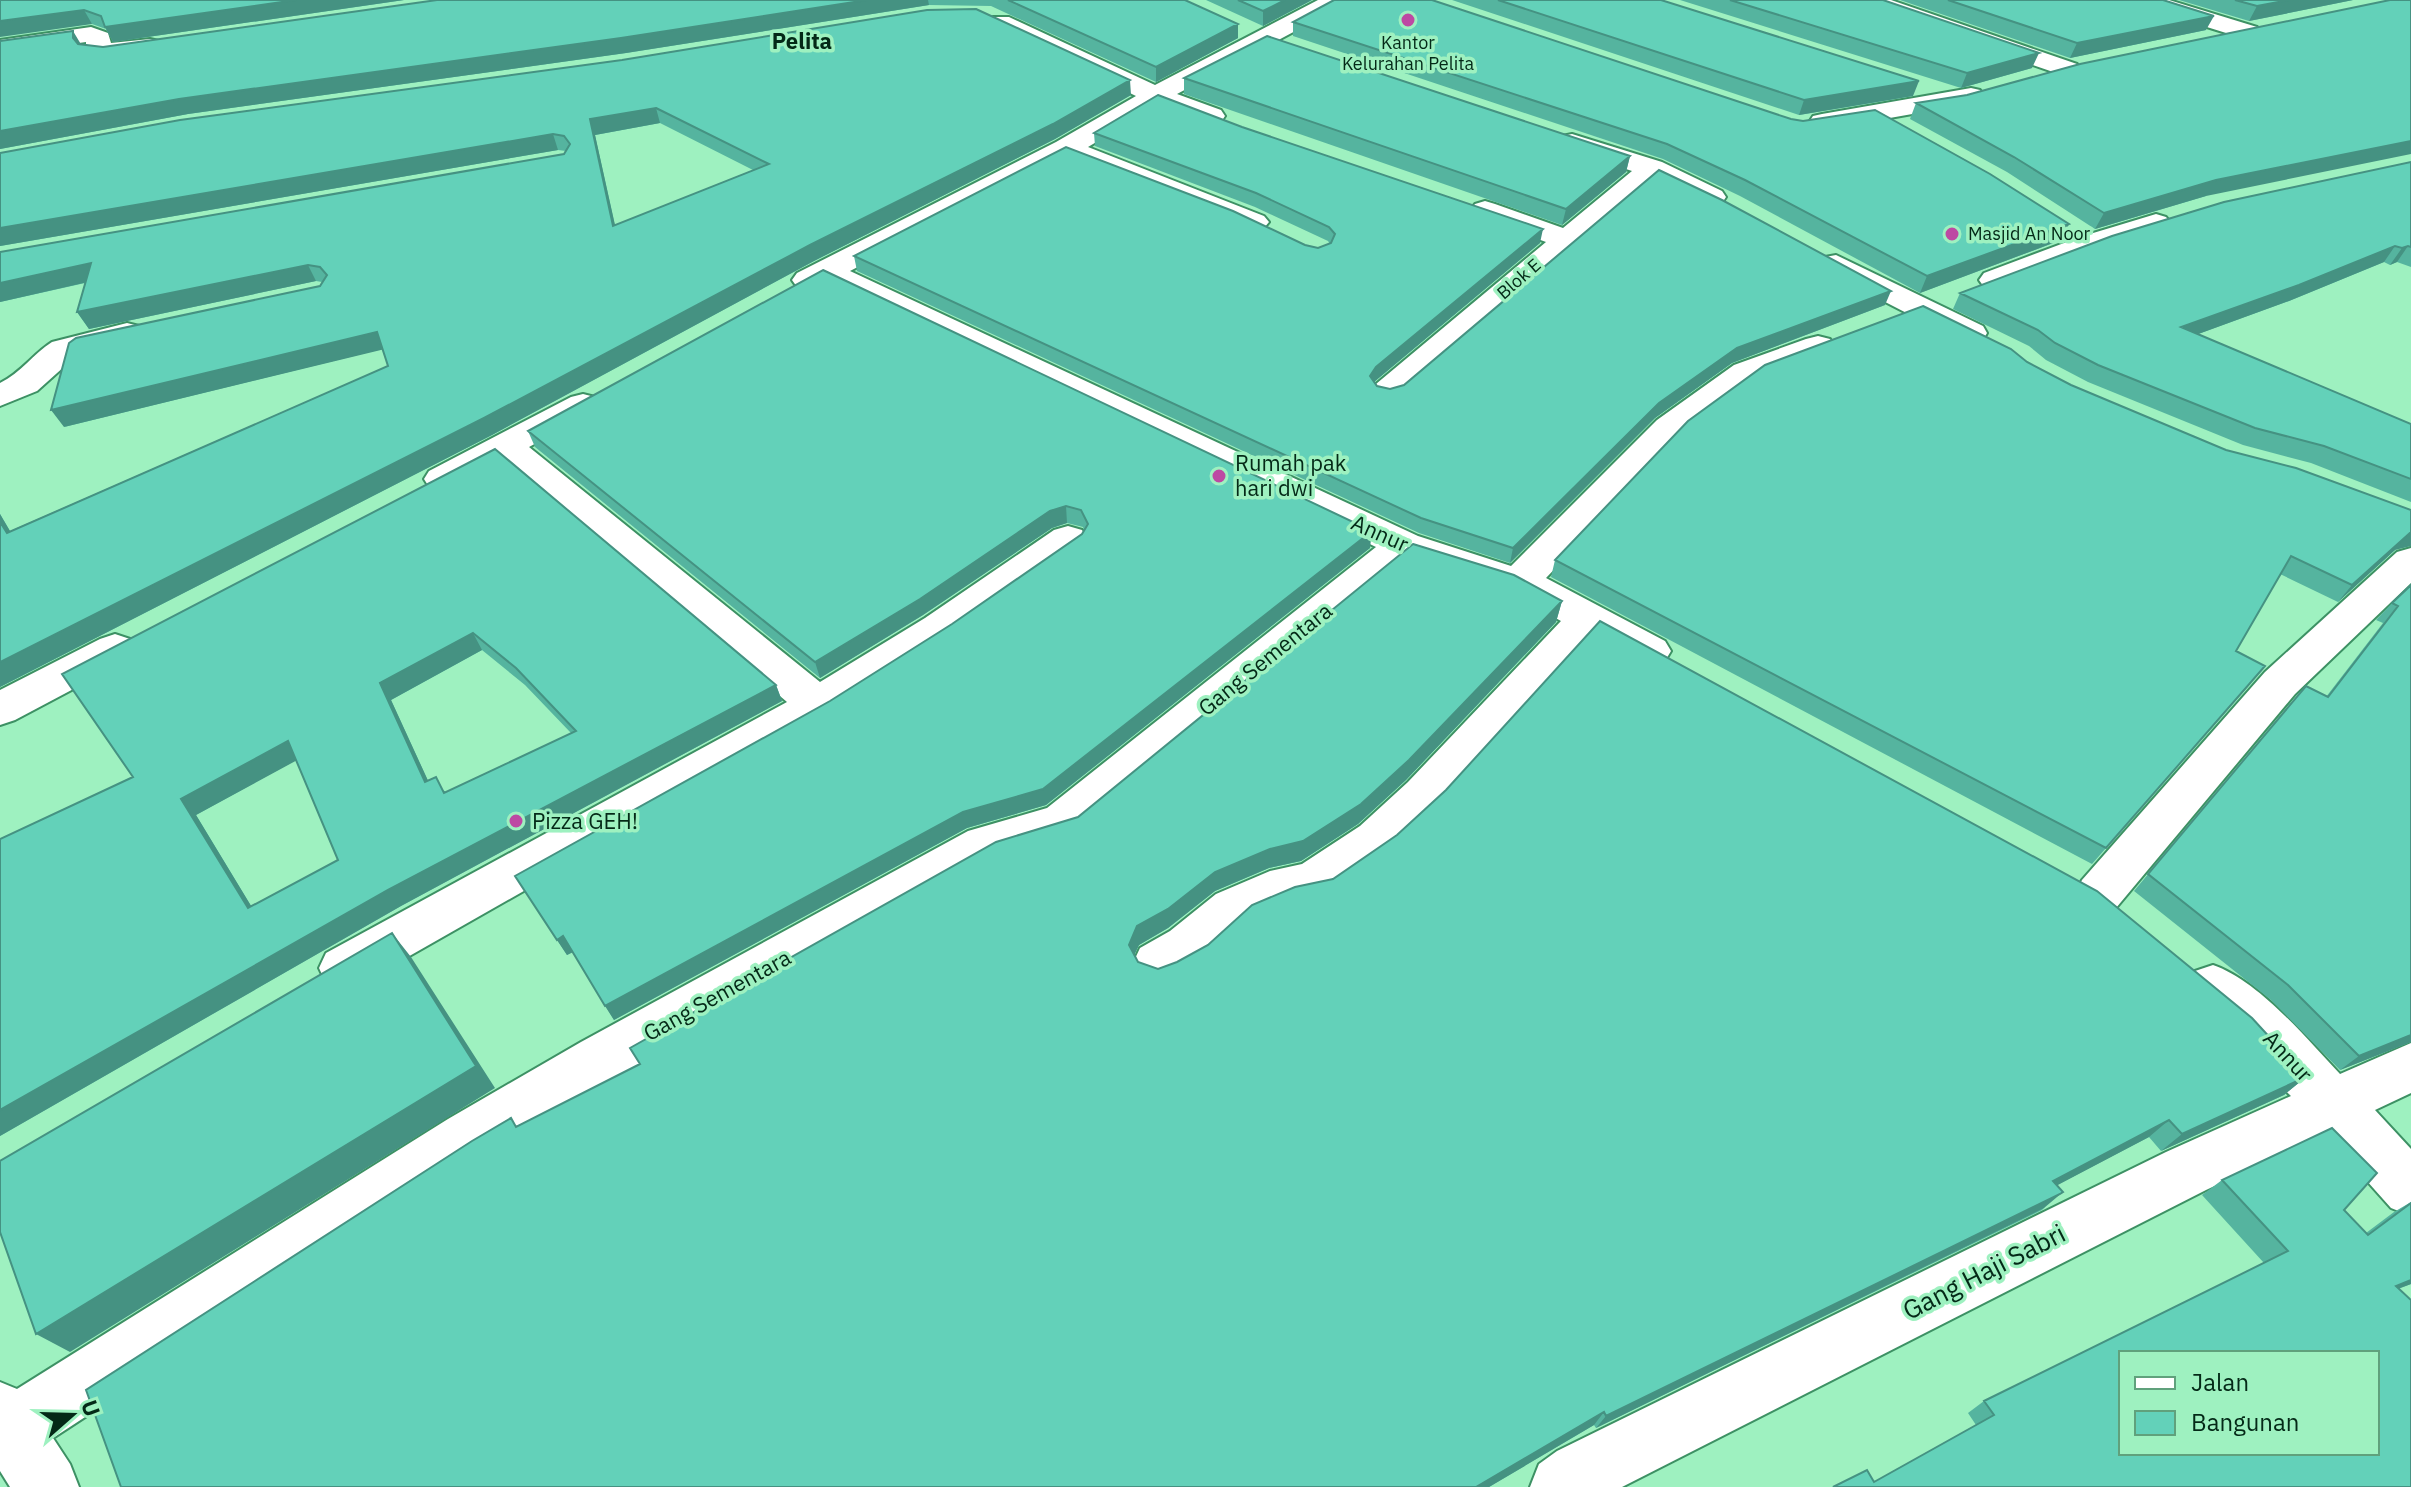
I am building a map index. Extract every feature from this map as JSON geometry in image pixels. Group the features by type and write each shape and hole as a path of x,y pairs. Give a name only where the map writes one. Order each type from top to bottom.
{"street":[{"path":"784,293 1066,148 1156,95 1336,0"},
{"path":"1868,0 2068,69"},
{"path":"2144,0 2248,32"},
{"path":"982,14 1156,95 1239,127"},
{"path":"2195,43 2279,26"},
{"path":"0,47 91,34 99,38 96,51 101,53 173,43"},
{"path":"2027,80 2096,63"},
{"path":"1900,80 1960,99"},
{"path":"1797,126 1960,99 2000,88"},
{"path":"1876,114 1916,137"},
{"path":"1552,135 1652,168 1743,213"},
{"path":"1066,148 1231,211 1274,232"},
{"name":"Blok E","path":"1388,391 1652,168"},
{"path":"1455,200 1566,239"},
{"path":"1906,315 2079,235 2192,212"},
{"path":"1811,250 1906,315 2005,350"},
{"name":"Annur","path":"826,271 1404,545 1492,576 1520,581 1685,670"},
{"path":"0,396 25,384 64,349 156,327"},
{"path":"1520,581 1669,428 1713,394 1746,372 1848,336"},
{"path":"408,497 603,393"},
{"path":"506,446 818,704"},
{"path":"311,987 818,704 939,628 1068,539"},
{"name":"Gang Sementara","path":"6,1421 467,1137 600,1059 985,844 1062,822 1404,545"},
{"path":"2097,896 2280,683 2411,561"},
{"path":"1158,963 1188,946 1233,908 1287,885 1312,882 1376,839 1424,795 1588,618"},
{"path":"0,709 141,636"},
{"name":"Annur","path":"2183,963 2251,1018 2411,1189"},
{"name":"Gang Haji Sabri","path":"1562,1487 1580,1474 2158,1185 2411,1067"},
{"path":"6,1421 47,1487"}],"building":[{"path":"0,0 296,0 105,27 101,16 84,10 0,21"},
{"path":"437,0 867,0 621,38 179,99 0,131 0,41 73,31 73,38 78,44 103,47"},
{"path":"1008,0 1185,0 1238,24 1156,67"},
{"path":"1238,0 1285,0 1263,11"},
{"path":"1334,0 1432,0 1791,119 1803,121 1875,110 1990,174 2069,224 1927,276 1745,180 1667,144 1293,22"},
{"path":"1498,0 1661,0 1919,81 1804,100"},
{"path":"1730,0 1883,0 2039,53 1967,73"},
{"path":"1948,0 2163,0 2214,16 2077,43"},
{"path":"2235,0 2289,0 2257,6"},
{"path":"2390,0 2411,0 2411,141 2216,180 2104,213 2014,157 1916,103 1967,95 2080,64"},
{"path":"976,9 1130,80 1053,124 810,245 484,418 0,662 0,522 7,533 388,366 377,332 51,410 69,343 76,338 320,286 327,275 320,267 308,265 77,312 91,263 0,283 0,252 564,154 570,144 564,136 553,134 0,228 0,153 180,120 622,60 927,10","holes":["656,108 769,164 613,226 590,119"]},
{"path":"1267,36 1630,156 1566,209 1184,78"},
{"path":"1158,95 1242,127 1543,229 1376,367 1370,376 1377,386 1390,389 1404,385 1659,170 1722,200 1891,291 1737,348 1659,403 1513,548 1421,518 854,256 1066,147 1233,211 1305,245 1318,248 1331,243 1335,234 1329,227 1256,193 1094,133"},
{"path":"2411,162 2411,247 2395,246 2299,285 2181,327 2411,424 2411,479 2324,446 2255,428 2098,365 2055,343 2038,330 1960,293 2112,236 2224,202"},
{"path":"823,270 1372,531 1043,789 963,812 605,1006 563,936 557,940 515,876 830,701 952,624 1082,534 1088,524 1081,510 1066,506 1050,511 920,599 815,662 528,431"},
{"path":"1923,306 2011,349 2027,362 2071,385 2226,450 2296,468 2411,510 2411,532 2352,585 2291,556 2236,651 2265,666 2106,848 1555,560 1688,421 1765,365"},
{"path":"495,449 776,685 388,890 0,1110 0,839 133,777 62,674","holes":["473,633 516,668 576,731 444,793 436,777 425,782 380,683","288,741 338,860 248,908 181,799"]},
{"path":"1413,544 1514,575 1562,601 1409,760 1361,804 1303,841 1270,849 1215,872 1168,909 1137,926 1129,945 1138,962 1158,969 1177,962 1208,945 1252,905 1295,887 1333,879 1397,835 1446,790 1600,621 2097,891 2252,1018 2306,1077 2182,1134 2169,1120 2053,1181 2063,1192 2060,1194 1606,1416 1604,1412 1476,1487 121,1487 86,1390 511,1118 516,1127 640,1064 630,1048 996,842 1078,817"},
{"path":"2411,585 2411,1035 2359,1056 2288,985 2148,874 2306,686 2328,697 2398,606 2392,603"},
{"path":"392,933 476,1066 36,1334 0,1232 0,1161"},
{"path":"2332,1128 2377,1173 2344,1210 2368,1235 2411,1203 2411,1280 2396,1286 2411,1300 2411,1487 1833,1487 1867,1470 1874,1482 1994,1415 1984,1401 2288,1251 2222,1180"}],"place":[{"name":"Kantor Kelurahan Pelita","path":"1408,20"},
{"name":"Masjid An Noor","path":"1952,234"},
{"name":"Rumah pak hari dwi","path":"1219,476"},
{"name":"Pizza GEH!","path":"516,821"}],"district":[{"name":"Pelita","path":"802,41"}]}
